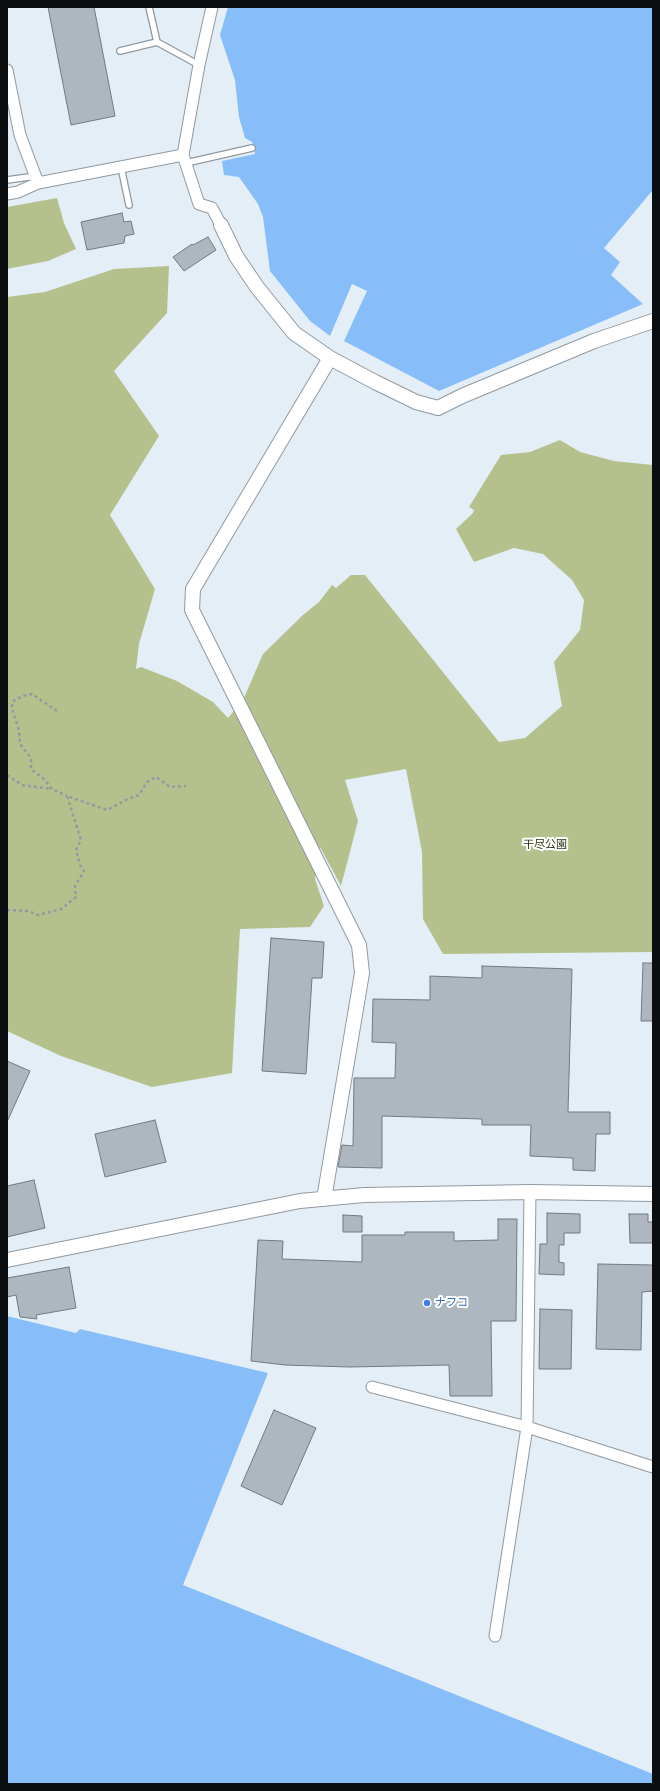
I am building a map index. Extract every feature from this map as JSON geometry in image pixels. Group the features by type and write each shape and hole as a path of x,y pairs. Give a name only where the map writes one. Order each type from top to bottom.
{"street":[{"path":"212,7 199,65 185,159 199,204 212,208 236,256 257,287 294,333 330,358 416,402 438,408 462,396 594,341 653,321"},
{"path":"7,70 20,135 37,180"},
{"path":"7,194 18,192 37,180 185,159"},
{"path":"324,1199 362,972 359,945 192,610 194,589 330,358"},
{"path":"495,1636 528,1427 530,1192"},
{"path":"7,1260 300,1201 364,1195 530,1192 653,1194"},
{"path":"372,1387 528,1427 653,1467"}],"lane":[{"path":"149,7 157,42"},
{"path":"120,51 157,42 199,65"},
{"path":"185,159 252,148"},
{"path":"121,167 129,205"},
{"path":"7,180 37,180"}],"path":[{"path":"52,789 44,779 31,769 31,758 20,744 19,730 12,709 12,702 22,696 32,694 57,711"},
{"path":"7,775 22,785 52,789 107,810 139,795 147,782 156,777 170,787 186,786"},
{"path":"7,910 28,911 38,915 61,909 76,897 75,886 84,871 80,865 76,850 81,840 67,796"}],"green space":[{"path":"57,198 64,223 76,249 48,261 7,269 7,207"},
{"name":"干尽公園","path":"169,266 167,313 114,371 159,436 110,515 155,589 139,644 136,669 141,667 177,681 213,702 228,718 243,700 263,654 303,615 319,602 332,585 336,588 351,575 365,575 499,742 525,738 562,706 554,662 580,630 584,600 572,580 543,554 514,548 474,562 456,529 473,513 474,510 469,507 501,455 530,452 560,440 580,452 614,461 653,465 653,952 443,954 423,919 422,852 406,769 345,780 358,821 341,886 320,847 315,879 324,906 310,927 240,929 232,1073 152,1087 61,1056 7,1031 7,297 45,292 114,269"}],"water":[{"path":"228,7 653,7 653,190 604,248 620,262 611,275 643,304 439,391 344,341 367,291 352,284 330,336 310,321 270,271 263,217 258,204 239,177 224,175 222,161 255,154 252,142 245,138 239,117 235,80 220,35"},
{"path":"7,1316 76,1333 80,1329 268,1373 183,1585 653,1774 653,1784 7,1784"}],"building":[{"path":"48,7 94,7 115,116 71,125"},
{"path":"122,213 124,222 131,221 134,234 125,236 124,243 87,250 81,222"},
{"path":"208,237 216,250 184,271 173,257 192,244 193,245"},
{"path":"271,938 324,942 322,978 312,978 306,1074 262,1071"},
{"path":"643,963 653,963 653,1021 641,1021"},
{"path":"482,966 572,969 568,1112 610,1112 610,1134 596,1134 595,1171 573,1170 573,1158 530,1156 531,1125 482,1125 482,1119 382,1116 382,1168 338,1167 342,1145 353,1146 354,1078 395,1078 396,1043 372,1042 373,999 430,1000 430,976 482,978"},
{"path":"7,1061 30,1071 7,1122"},
{"path":"155,1120 166,1162 105,1177 95,1134"},
{"path":"34,1180 45,1228 7,1237 7,1186"},
{"path":"547,1213 580,1214 580,1233 564,1233 564,1245 559,1245 559,1262 564,1263 564,1275 539,1274 540,1244 547,1244"},
{"path":"629,1214 648,1214 648,1222 653,1222 653,1243 630,1243"},
{"path":"343,1215 362,1216 362,1232 343,1232"},
{"path":"498,1219 517,1219 516,1321 491,1321 492,1396 450,1396 449,1365 350,1367 285,1365 251,1361 258,1240 283,1241 282,1259 362,1262 362,1235 405,1235 405,1232 454,1232 454,1241 498,1240"},
{"path":"598,1264 653,1265 653,1291 642,1292 641,1350 596,1349"},
{"path":"69,1267 76,1308 36,1315 37,1319 20,1317 16,1295 7,1297 7,1278"},
{"path":"540,1309 572,1310 571,1369 539,1369"},
{"path":"274,1410 316,1428 282,1505 241,1486"}],"place":[{"name":"ナフコ","path":"427,1303"}]}
